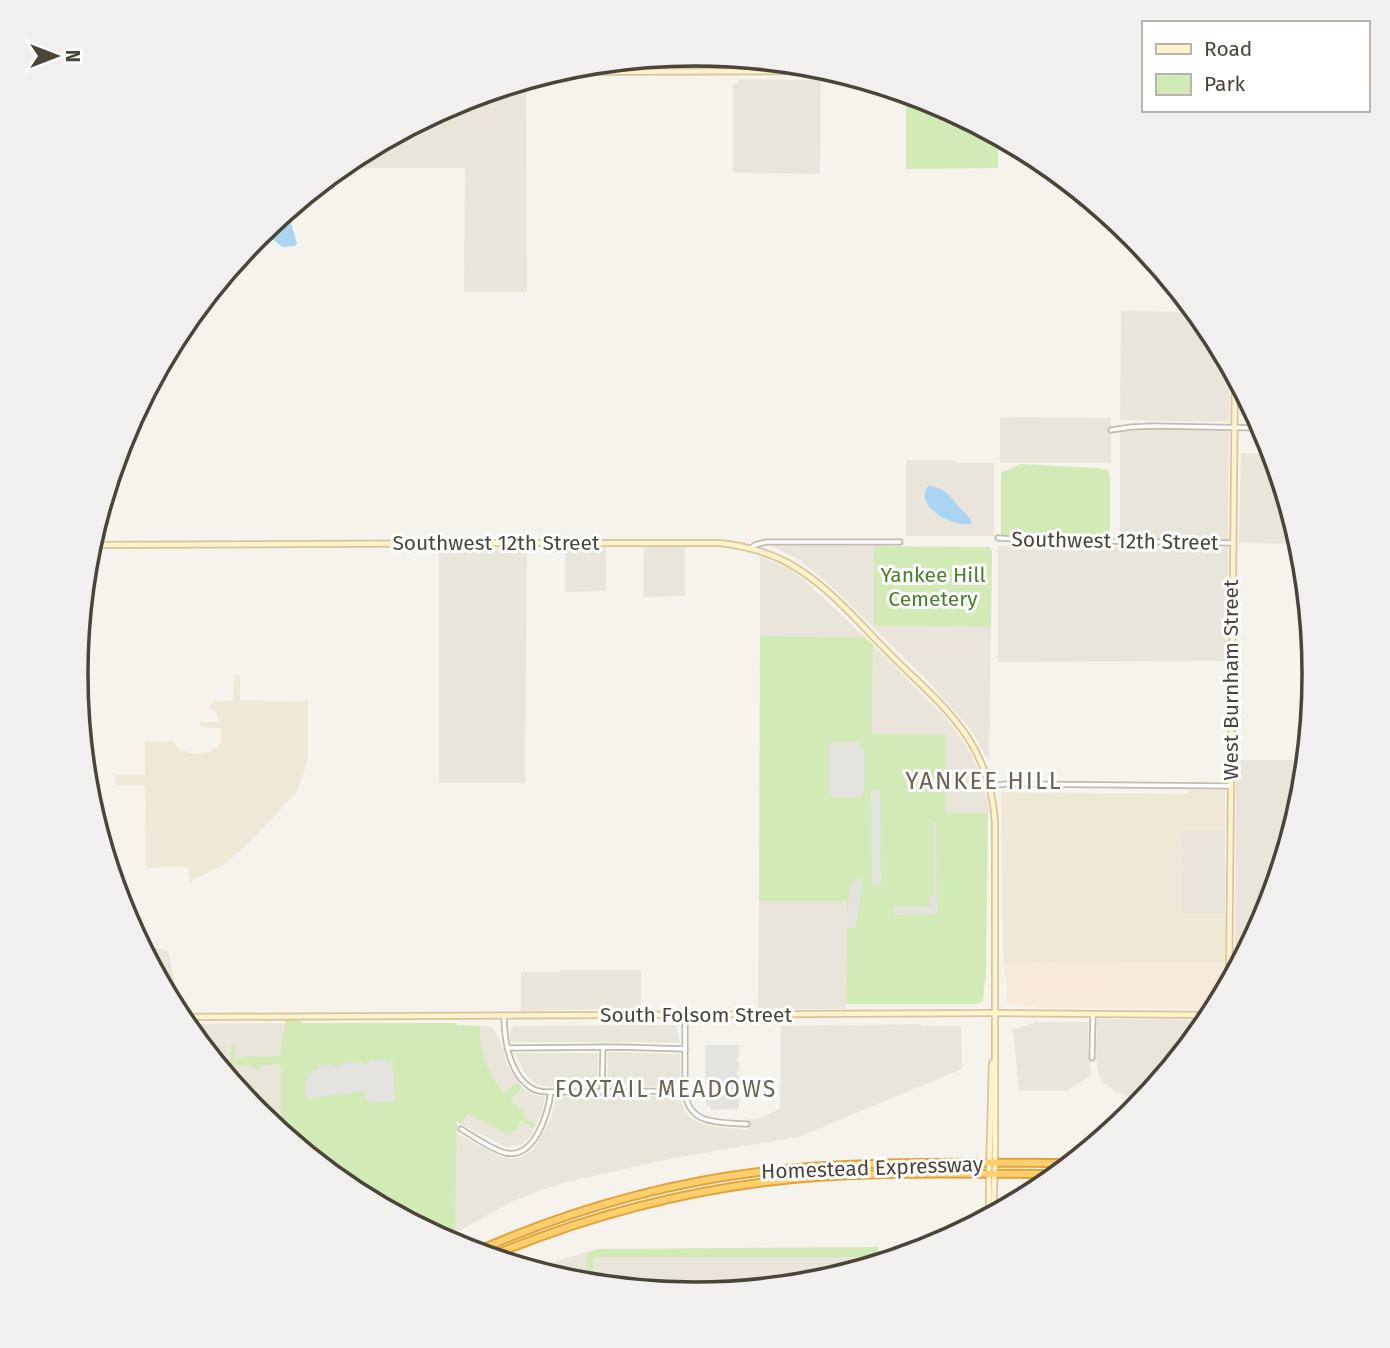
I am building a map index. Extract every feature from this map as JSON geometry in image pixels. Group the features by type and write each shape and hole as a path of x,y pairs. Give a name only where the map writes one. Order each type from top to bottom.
{"highway":[{"name":"Homestead Expressway","path":"491,1246 584,1210 650,1192 714,1179 808,1167 870,1164 1055,1163"},
{"name":"Homestead Expressway","path":"505,1251 606,1216 667,1199 731,1187 828,1177 1040,1174"}],"street":[{"path":"618,72 767,71"},
{"name":"West Burnham Street","path":"1229,963 1235,395"},
{"path":"1111,430 1153,426 1250,428"},
{"name":"Southwest 12th Street","path":"998,538 1232,543"},
{"name":"Southwest 12th Street","path":"101,545 696,543 751,548 766,541 900,542"},
{"path":"751,548 793,566 832,597 959,725 978,756 990,786 995,824 991,1204"},
{"path":"990,786 1230,786"},
{"name":"South Folsom Street","path":"194,1017 995,1013 1198,1015"},
{"path":"1093,1014 1093,1058"},
{"path":"685,1015 685,1091 689,1107 703,1119 747,1124"},
{"path":"504,1016 507,1048 514,1066 526,1084 538,1091 685,1091"},
{"path":"602,1092 603,1047"},
{"path":"507,1048 685,1049"},
{"path":"461,1129 504,1153 521,1152 532,1143 539,1131 551,1092"}],"shaded area":[{"path":"738,79 821,80 820,174 733,173 733,83 738,83"},
{"path":"526,91 527,292 464,292 465,168 359,168 426,129"},
{"path":"1121,311 1183,312 1230,386 1229,422 1120,420"},
{"path":"1000,417 1111,418 1111,463 1000,463"},
{"path":"1120,429 1229,430 1228,540 1120,539"},
{"path":"1241,453 1260,453 1288,544 1239,543"},
{"path":"906,460 994,463 994,536 906,536"},
{"path":"770,545 874,546 874,626 991,627 989,762 966,724 927,680 831,586 800,560"},
{"path":"685,546 685,596 643,597 644,547"},
{"path":"998,546 1228,548 1227,661 998,662"},
{"path":"565,547 606,547 606,591 565,592"},
{"path":"527,548 525,783 439,783 439,549"},
{"path":"760,556 790,569 803,579 865,637 760,636"},
{"path":"873,645 944,716 959,735 982,778 990,813 946,814 872,734"},
{"path":"234,675 240,675 240,700 308,701 308,760 296,793 222,866 190,882 188,867 146,868 145,785 115,785 116,775 145,775 145,741 172,742 181,750 194,754 210,752 219,746 221,728 201,727 200,722 220,722 209,707 215,701 233,700"},
{"path":"831,742 861,742 861,749 864,749 864,794 861,794 861,797 832,797 832,794 829,794"},
{"path":"1236,760 1296,760 1282,831 1270,869 1235,952"},
{"path":"871,790 880,790 881,886 872,887"},
{"path":"1189,790 1225,790 1225,830 1182,830 1181,913 1225,913 1225,963 1003,962 1001,792 1188,794"},
{"path":"933,823 936,823 937,914 894,915 894,906 930,907 930,896 933,896"},
{"path":"1182,830 1225,830 1225,913 1181,914"},
{"path":"856,878 863,880 855,929 846,927 850,886"},
{"path":"759,901 847,901 846,1009 758,1009"},
{"path":"153,948 168,951 174,986"},
{"path":"1003,962 1225,963 1225,971 1202,1009 1041,1008 1006,1003 1007,986"},
{"path":"641,970 641,1008 521,1011 521,972"},
{"path":"1097,1019 1194,1020 1131,1097 1117,1093 1103,1082 1096,1058"},
{"path":"1036,1022 1089,1022 1091,1075 1067,1091 1019,1091 1013,1030"},
{"path":"289,1023 282,1120 238,1075 199,1024"},
{"name":"FOXTAIL MEADOWS","path":"676,1025 680,1043 511,1042 510,1034 513,1026"},
{"name":"FOXTAIL MEADOWS","path":"480,1026 493,1028 507,1064 518,1082 504,1093 490,1073 480,1044"},
{"name":"FOXTAIL MEADOWS","path":"781,1026 961,1026 962,1069 798,1137 669,1159 562,1183 515,1200 455,1232 456,1133 501,1157 521,1157 533,1150 538,1142 552,1116 556,1097 680,1096 686,1112 700,1123 748,1130 749,1119 757,1119 780,1109"},
{"path":"705,1045 739,1045 739,1057 736,1059 739,1069 735,1074 739,1075 739,1109 710,1110 710,1106 706,1107"},
{"name":"FOXTAIL MEADOWS","path":"608,1052 680,1054 680,1086 607,1087"},
{"name":"FOXTAIL MEADOWS","path":"515,1053 598,1053 597,1087 538,1085 526,1075"},
{"path":"385,1059 386,1062 393,1061 396,1101 370,1103 364,1091 306,1099 305,1083 318,1066 332,1064 333,1067 362,1062 369,1064 369,1061"},
{"name":"FOXTAIL MEADOWS","path":"522,1087 531,1094 545,1097 536,1124 523,1117 524,1112 510,1100"},
{"name":"FOXTAIL MEADOWS","path":"468,1112 506,1133 514,1131 521,1121 534,1128 529,1138 521,1145 506,1147 461,1124"},
{"path":"587,1252 587,1272 549,1264"},
{"path":"865,1257 814,1270 715,1281 655,1280 593,1273 593,1259"}],"green space":[{"path":"906,105 964,129 998,147 998,168 906,169"},
{"path":"1020,464 1108,470 1110,537 1002,536 1001,473"},
{"name":"Yankee Hill Cemetery","path":"874,546 989,547 992,551 991,627 874,626"},
{"path":"760,636 865,637 873,645 872,734 946,735 946,813 988,813 986,977 983,1001 978,1004 846,1004 847,901 759,901"},
{"path":"285,1021 457,1023 480,1026 483,1053 493,1078 504,1093 518,1082 522,1087 510,1100 525,1112 523,1117 536,1124 534,1128 521,1121 516,1130 508,1134 468,1113 461,1124 457,1121 455,1232 426,1219 357,1179 281,1119 279,1064 260,1065 258,1071 252,1065 231,1066 232,1044 236,1045 236,1059 246,1056 281,1055"},
{"path":"878,1247 878,1253 865,1257 598,1257 593,1259 593,1273 587,1272 587,1252 598,1249"}],"water":[{"path":"290,221 297,244 283,247 271,238"},
{"path":"928,486 948,494 971,524 955,523 931,508 925,494"}],"district":[{"name":"YANKEE HILL","path":"984,781"},
{"name":"FOXTAIL MEADOWS","path":"666,1089"}]}
